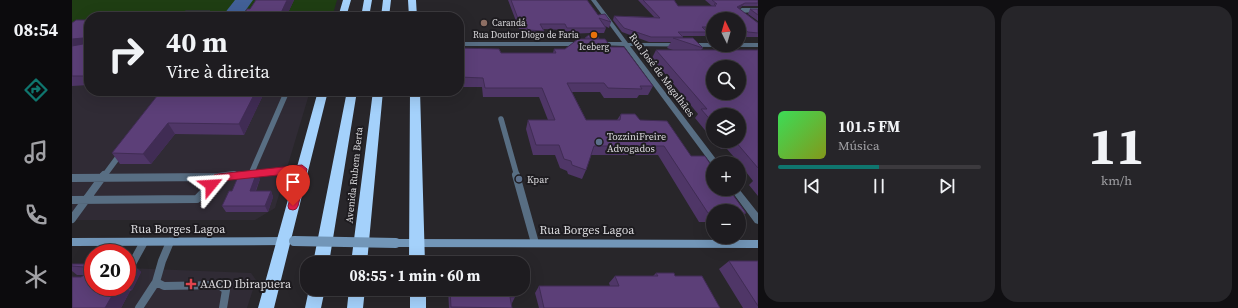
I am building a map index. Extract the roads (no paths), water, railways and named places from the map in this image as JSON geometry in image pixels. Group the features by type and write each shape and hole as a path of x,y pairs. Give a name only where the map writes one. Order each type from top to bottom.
{"highway":[{"path":"343,12 346,0"},
{"path":"366,12 368,0"},
{"path":"386,12 387,0"},
{"path":"412,0 413,12"},
{"path":"266,308 289,241 302,169 322,96"},
{"name":"Avenida Rubem Berta","path":"323,256 351,96"},
{"name":"Avenida Rubem Berta","path":"360,256 367,204 378,96"},
{"path":"415,96 417,256"},
{"path":"313,308 316,296"},
{"path":"355,308 356,296"},
{"path":"418,296 418,308"}],"street":[{"name":"Rua José de Magalhães","path":"593,0 710,156"},
{"path":"742,12 740,10 758,10"},
{"name":"Rua Doutor Diogo de Faria","path":"464,44 706,45"},
{"path":"746,45 758,45"},
{"path":"739,196 758,220"},
{"name":"Rua Borges Lagoa","path":"72,242 289,241 396,243 758,244"}],"lane":[{"path":"251,174 285,96"},
{"path":"501,119 535,243"},
{"path":"72,220 126,147"},
{"path":"72,178 218,177 302,169"},
{"path":"72,200 197,199 218,177"},
{"path":"136,257 144,242"},
{"path":"139,308 156,282 162,261 170,242"},
{"path":"156,282 164,286 219,285 226,290 223,308"}],"water":[{"path":"235,0 253,0 244,12 226,12"}],"place":[{"name":"Carandá","path":"484,23"},
{"name":"Iceberg","path":"594,35"},
{"name":"TozziniFreire Advogados","path":"599,142"},
{"name":"Kpar","path":"519,179"},
{"name":"AACD Ibirapuera","path":"191,284"}]}
